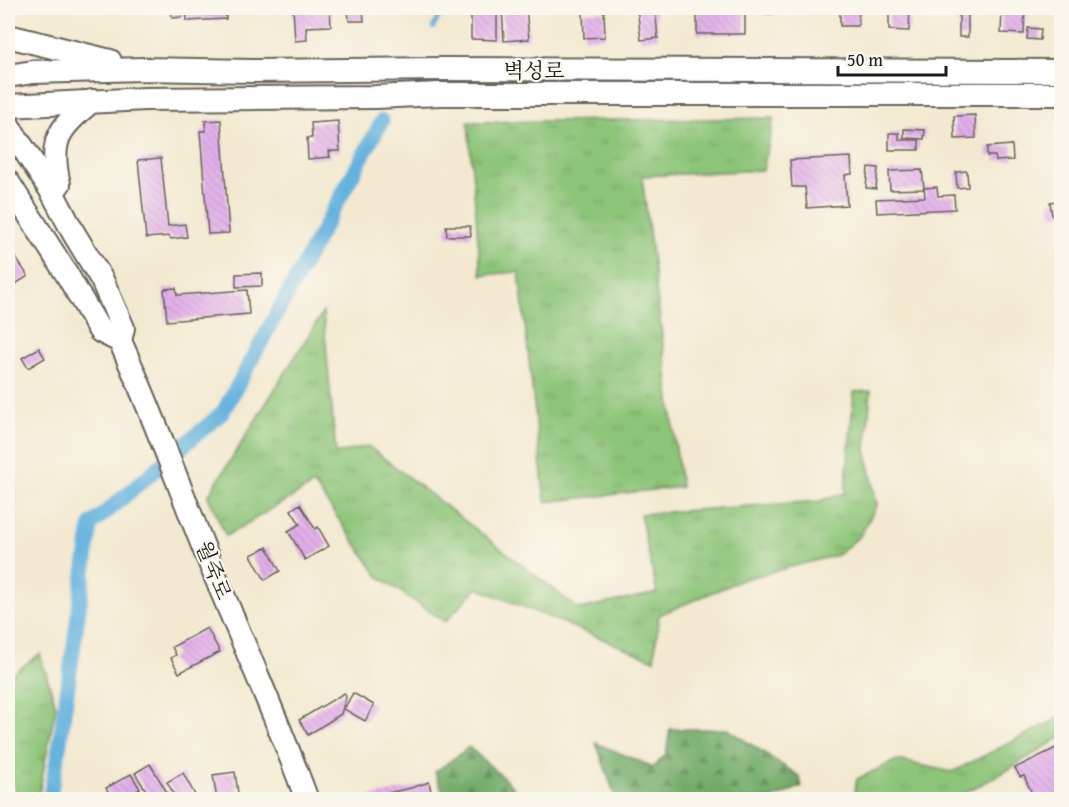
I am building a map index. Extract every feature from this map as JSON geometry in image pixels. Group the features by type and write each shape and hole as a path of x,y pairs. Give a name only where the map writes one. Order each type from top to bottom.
{"main road":[{"path":"8,36 143,69"},
{"name":"벽성로","path":"8,76 33,72 143,69 1062,71"},
{"name":"벽성로","path":"8,106 92,101 439,94 1062,94"},
{"path":"52,192 59,184 54,150 61,132 72,117 92,101"},
{"name":"월죽로","path":"8,125 52,192 102,280 123,328 120,341 140,384 214,573 284,734 307,800"},
{"path":"8,182 100,331 120,341"}],"green space":[{"path":"774,118 763,170 642,176 681,487 545,502 519,272 481,275 468,122"},
{"path":"323,312 336,454 368,446 579,609 657,593 640,514 819,501 845,493 854,392 871,391 866,449 877,505 860,536 837,555 744,579 659,615 654,660 477,588 445,622 379,577 314,484 226,536 208,496"},
{"path":"40,654 56,706 38,799 8,799 16,791 8,776 8,677"},
{"path":"1061,717 1061,737 1001,774 952,799 853,799 857,779 897,760 952,772"},
{"path":"670,729 728,729 799,776 802,786 773,799 616,799 596,743 653,767 666,754"},
{"path":"469,747 524,799 445,799 435,772"}],"building":[{"path":"171,8 181,8 182,17 172,18"},
{"path":"186,8 225,8 226,19 187,21"},
{"path":"293,8 330,8 331,26 306,27 307,40 295,41"},
{"path":"348,8 363,8 364,21 349,21"},
{"path":"502,8 526,8 529,39 504,41"},
{"path":"637,8 655,8 658,38 641,40"},
{"path":"697,8 745,8 745,34 697,34"},
{"path":"755,8 773,8 773,14 759,13"},
{"path":"840,8 859,8 858,26 840,26"},
{"path":"889,8 910,8 909,31 889,30"},
{"path":"959,8 968,8 968,37 959,37"},
{"path":"1002,8 1025,8 1024,34 1001,33"},
{"path":"471,11 497,11 497,40 471,39"},
{"path":"604,11 605,37 584,38 583,12"},
{"path":"1028,28 1041,29 1040,40 1027,39"},
{"path":"975,115 976,138 955,139 954,116"},
{"path":"221,120 229,233 208,234 200,131 206,131 205,121"},
{"path":"338,121 340,151 329,151 330,157 308,159 307,138 312,138 311,123"},
{"path":"904,129 925,130 924,139 904,138"},
{"path":"889,133 899,133 899,140 919,140 919,150 889,150"},
{"path":"1012,145 1013,160 996,161 995,156 987,156 987,147"},
{"path":"851,157 852,174 845,175 847,205 807,208 805,187 792,187 790,160"},
{"path":"161,158 168,226 185,224 187,237 146,238 138,160"},
{"path":"868,167 878,168 876,189 866,188"},
{"path":"922,170 924,189 890,190 889,171"},
{"path":"967,171 968,187 957,188 956,172"},
{"path":"937,187 938,196 954,195 955,209 877,213 876,199 925,197 924,188"},
{"path":"1062,200 1062,214 1052,216 1050,202"},
{"path":"446,226 470,226 471,236 447,236"},
{"path":"8,246 28,276 11,287 8,282"},
{"path":"262,273 262,286 236,287 236,274"},
{"path":"176,288 177,295 247,290 249,314 167,321 164,289"},
{"path":"39,348 45,358 28,368 22,358"},
{"path":"300,504 315,529 318,527 329,546 305,560 288,531 300,524 291,510"},
{"path":"267,547 280,571 265,580 251,555"},
{"path":"207,628 220,652 179,673 171,658 176,655 172,647"},
{"path":"344,693 346,697 341,714 308,735 299,720"},
{"path":"353,693 374,705 365,721 344,709"},
{"path":"1062,745 1062,800 1035,800 1024,776 1020,777 1015,768"},
{"path":"150,764 168,794 165,796 167,800 152,800 135,773"},
{"path":"235,772 239,800 217,800 213,775"},
{"path":"183,773 195,795 187,800 177,800 167,782"},
{"path":"131,774 140,789 122,800 112,800 106,788"},
{"path":"429,782 433,800 355,800 411,788"}],"waterway":[{"path":"433,28 443,8"},
{"path":"49,800 58,755 91,525 223,412 382,121"}]}
